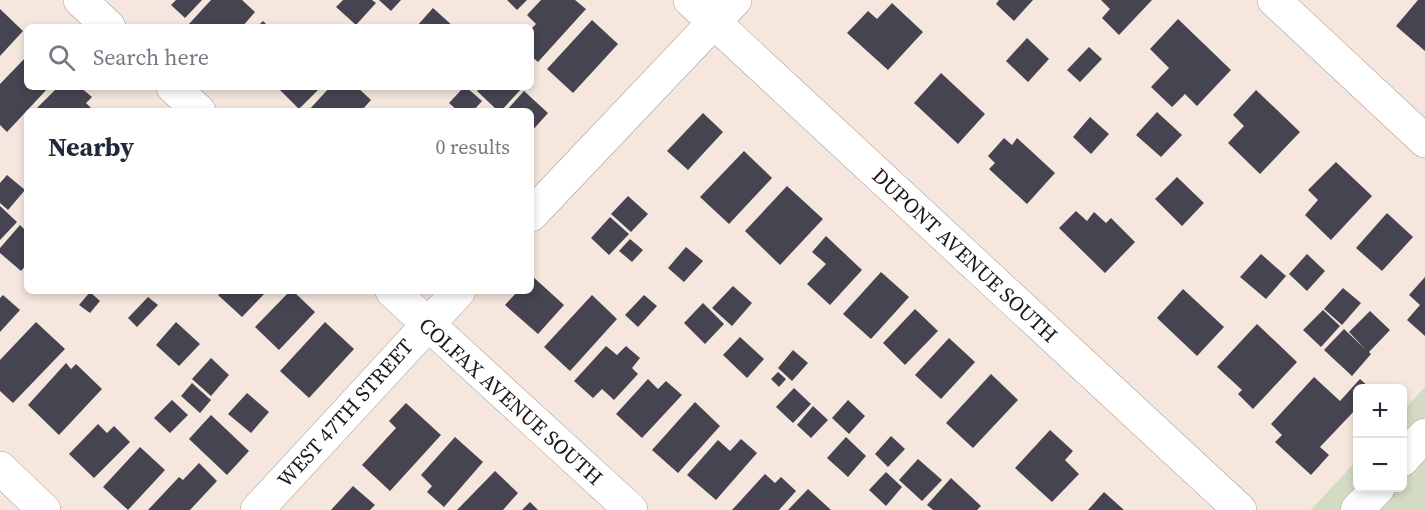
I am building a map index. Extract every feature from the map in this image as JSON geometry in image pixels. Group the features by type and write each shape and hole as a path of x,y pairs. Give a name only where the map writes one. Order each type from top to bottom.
{"street":[{"path":"80,0 105,24"},
{"name":"DUPONT AVENUE SOUTH","path":"690,0 725,11 1240,510"},
{"path":"1274,0 1425,141"},
{"path":"534,212 725,11"},
{"path":"176,90 196,108"},
{"name":"COLFAX AVENUE SOUTH","path":"395,294 631,510"},
{"name":"WEST 47TH STREET","path":"257,510 456,294"},
{"path":"1407,455 1425,435"},
{"path":"0,468 44,510"},
{"path":"1357,510 1374,492"}],"green space":[{"path":"1425,387 1425,510 1311,510 1353,464 1353,492 1407,492 1407,407"}],"building":[{"path":"176,0 202,0 185,18 171,5"},
{"path":"211,0 242,0 255,12 245,24 189,24"},
{"path":"343,0 372,0 376,3 357,24 336,7"},
{"path":"379,0 401,0 391,11"},
{"path":"507,0 527,0 517,10"},
{"path":"541,0 575,0 586,9 538,62 534,59 534,26 536,24 527,15"},
{"path":"999,0 1033,0 1014,21 996,4"},
{"path":"1101,0 1152,0 1119,35 1102,18 1110,9"},
{"path":"1418,0 1425,0 1425,51 1396,26"},
{"path":"892,3 923,32 888,70 847,33 868,11 877,19"},
{"path":"433,8 451,24 419,24"},
{"path":"0,9 23,31 0,56"},
{"path":"1178,19 1231,70 1197,106 1185,94 1172,107 1151,87 1169,68 1150,49"},
{"path":"592,20 618,44 573,93 547,69"},
{"path":"1027,38 1049,59 1028,82 1006,61"},
{"path":"1089,47 1102,59 1080,82 1067,70"},
{"path":"24,59 24,90 46,90 29,108 24,108 24,114 7,132 0,125 0,84"},
{"path":"941,73 985,114 958,144 914,103"},
{"path":"55,90 84,90 92,97 86,103 91,108 37,108"},
{"path":"280,90 318,90 300,108"},
{"path":"327,90 360,90 371,100 364,108 311,108"},
{"path":"461,90 469,90 482,101 476,108 455,108 449,103"},
{"path":"520,90 504,108 495,108 477,91"},
{"path":"1256,90 1300,132 1260,174 1228,143 1244,126 1233,115"},
{"path":"524,91 548,113 534,129 534,108 509,108"},
{"path":"1157,112 1182,135 1161,157 1136,135"},
{"path":"703,113 723,132 688,170 667,151"},
{"path":"1090,117 1109,134 1091,154 1073,137"},
{"path":"1004,138 1012,145 1017,138 1055,173 1027,204 989,169 995,163 988,156"},
{"path":"744,151 772,178 729,224 700,197"},
{"path":"1336,162 1372,196 1331,240 1305,215 1318,200 1308,190"},
{"path":"7,175 24,189 8,210 0,203 0,183"},
{"path":"1177,177 1204,203 1182,226 1155,199"},
{"path":"787,186 823,219 780,265 745,231"},
{"path":"628,196 648,214 631,232 611,214"},
{"path":"0,206 17,222 0,240"},
{"path":"1076,211 1087,221 1094,212 1106,223 1111,218 1135,242 1105,273 1059,228"},
{"path":"1387,213 1413,237 1382,271 1356,248"},
{"path":"610,217 629,234 609,255 591,238"},
{"path":"20,225 24,229 24,268 21,271 0,253 0,248"},
{"path":"826,236 862,270 830,305 807,284 826,264 812,252"},
{"path":"630,239 643,250 632,262 619,251"},
{"path":"686,247 703,261 684,282 668,268"},
{"path":"1261,254 1286,276 1266,299 1240,277"},
{"path":"1307,254 1325,271 1307,291 1289,274"},
{"path":"881,272 909,297 871,339 843,314"},
{"path":"1425,277 1425,336 1407,320 1420,305 1409,295"},
{"path":"534,278 564,305 538,334 505,305 515,294 534,294"},
{"path":"733,286 752,303 732,326 712,308"},
{"path":"1343,288 1361,303 1342,325 1324,309"},
{"path":"1183,289 1224,327 1197,356 1157,318"},
{"path":"88,294 92,294 100,301 90,313 79,305"},
{"path":"219,294 264,294 242,317"},
{"path":"287,294 296,294 315,312 279,350 255,327"},
{"path":"3,295 20,310 0,332 0,298"},
{"path":"592,295 617,319 570,371 544,347"},
{"path":"644,295 657,306 638,327 625,315"},
{"path":"148,297 158,305 137,327 128,318"},
{"path":"703,303 724,324 705,344 684,323"},
{"path":"915,309 938,331 905,365 883,343"},
{"path":"1323,310 1340,326 1321,347 1303,330"},
{"path":"1370,311 1390,330 1369,352 1371,354 1352,376 1324,350 1344,329 1365,349 1349,332"},
{"path":"36,322 65,349 13,403 0,391 0,360"},
{"path":"176,322 200,344 179,366 156,345"},
{"path":"325,322 354,349 309,398 280,371"},
{"path":"1257,324 1297,362 1253,409 1238,394 1242,390 1217,367"},
{"path":"740,337 764,359 747,378 723,355"},
{"path":"949,338 975,362 941,399 915,375"},
{"path":"606,346 617,355 626,346 640,358 632,368 638,374 614,400 602,389 593,398 574,381"},
{"path":"793,350 808,363 792,381 778,368"},
{"path":"211,358 229,375 211,396 192,379"},
{"path":"66,363 71,369 76,364 102,389 59,435 28,405"},
{"path":"778,372 786,379 779,387 771,379"},
{"path":"991,374 1018,400 973,448 946,423"},
{"path":"1314,377 1340,401 1353,387 1353,412 1320,447 1329,455 1311,475 1275,442 1282,435 1271,424"},
{"path":"648,379 658,389 666,381 682,395 642,438 616,414"},
{"path":"1360,379 1366,384 1355,384"},
{"path":"192,383 211,400 200,413 181,396"},
{"path":"794,388 811,404 793,423 776,407"},
{"path":"247,393 269,412 251,433 228,414"},
{"path":"172,400 188,415 170,433 154,418"},
{"path":"848,400 865,416 849,434 832,418"},
{"path":"695,402 720,426 678,473 652,450"},
{"path":"406,403 441,435 390,491 362,465 396,428 389,421"},
{"path":"813,406 828,420 811,438 797,425"},
{"path":"211,415 249,451 227,475 189,439"},
{"path":"98,424 107,433 114,426 130,442 94,478 69,454"},
{"path":"1050,430 1073,451 1065,460 1079,474 1052,502 1015,468"},
{"path":"891,436 905,449 888,467 875,454"},
{"path":"455,437 483,462 444,507 427,492 432,486 421,475"},
{"path":"846,437 866,456 848,477 827,458"},
{"path":"741,439 757,453 716,500 687,475 718,440 730,451"},
{"path":"140,447 165,470 128,510 103,487"},
{"path":"918,459 942,480 922,501 899,480"},
{"path":"199,463 217,481 190,510 148,510 179,477 183,480"},
{"path":"495,471 518,493 503,510 457,510"},
{"path":"886,472 902,487 886,506 869,490"},
{"path":"765,474 775,483 781,477 796,491 779,510 732,510"},
{"path":"951,478 981,506 977,510 933,510 927,505"},
{"path":"353,486 375,505 370,510 331,510"},
{"path":"808,489 831,510 788,510"},
{"path":"1104,492 1124,510 1088,510"},
{"path":"530,502 538,510 522,510"}]}
